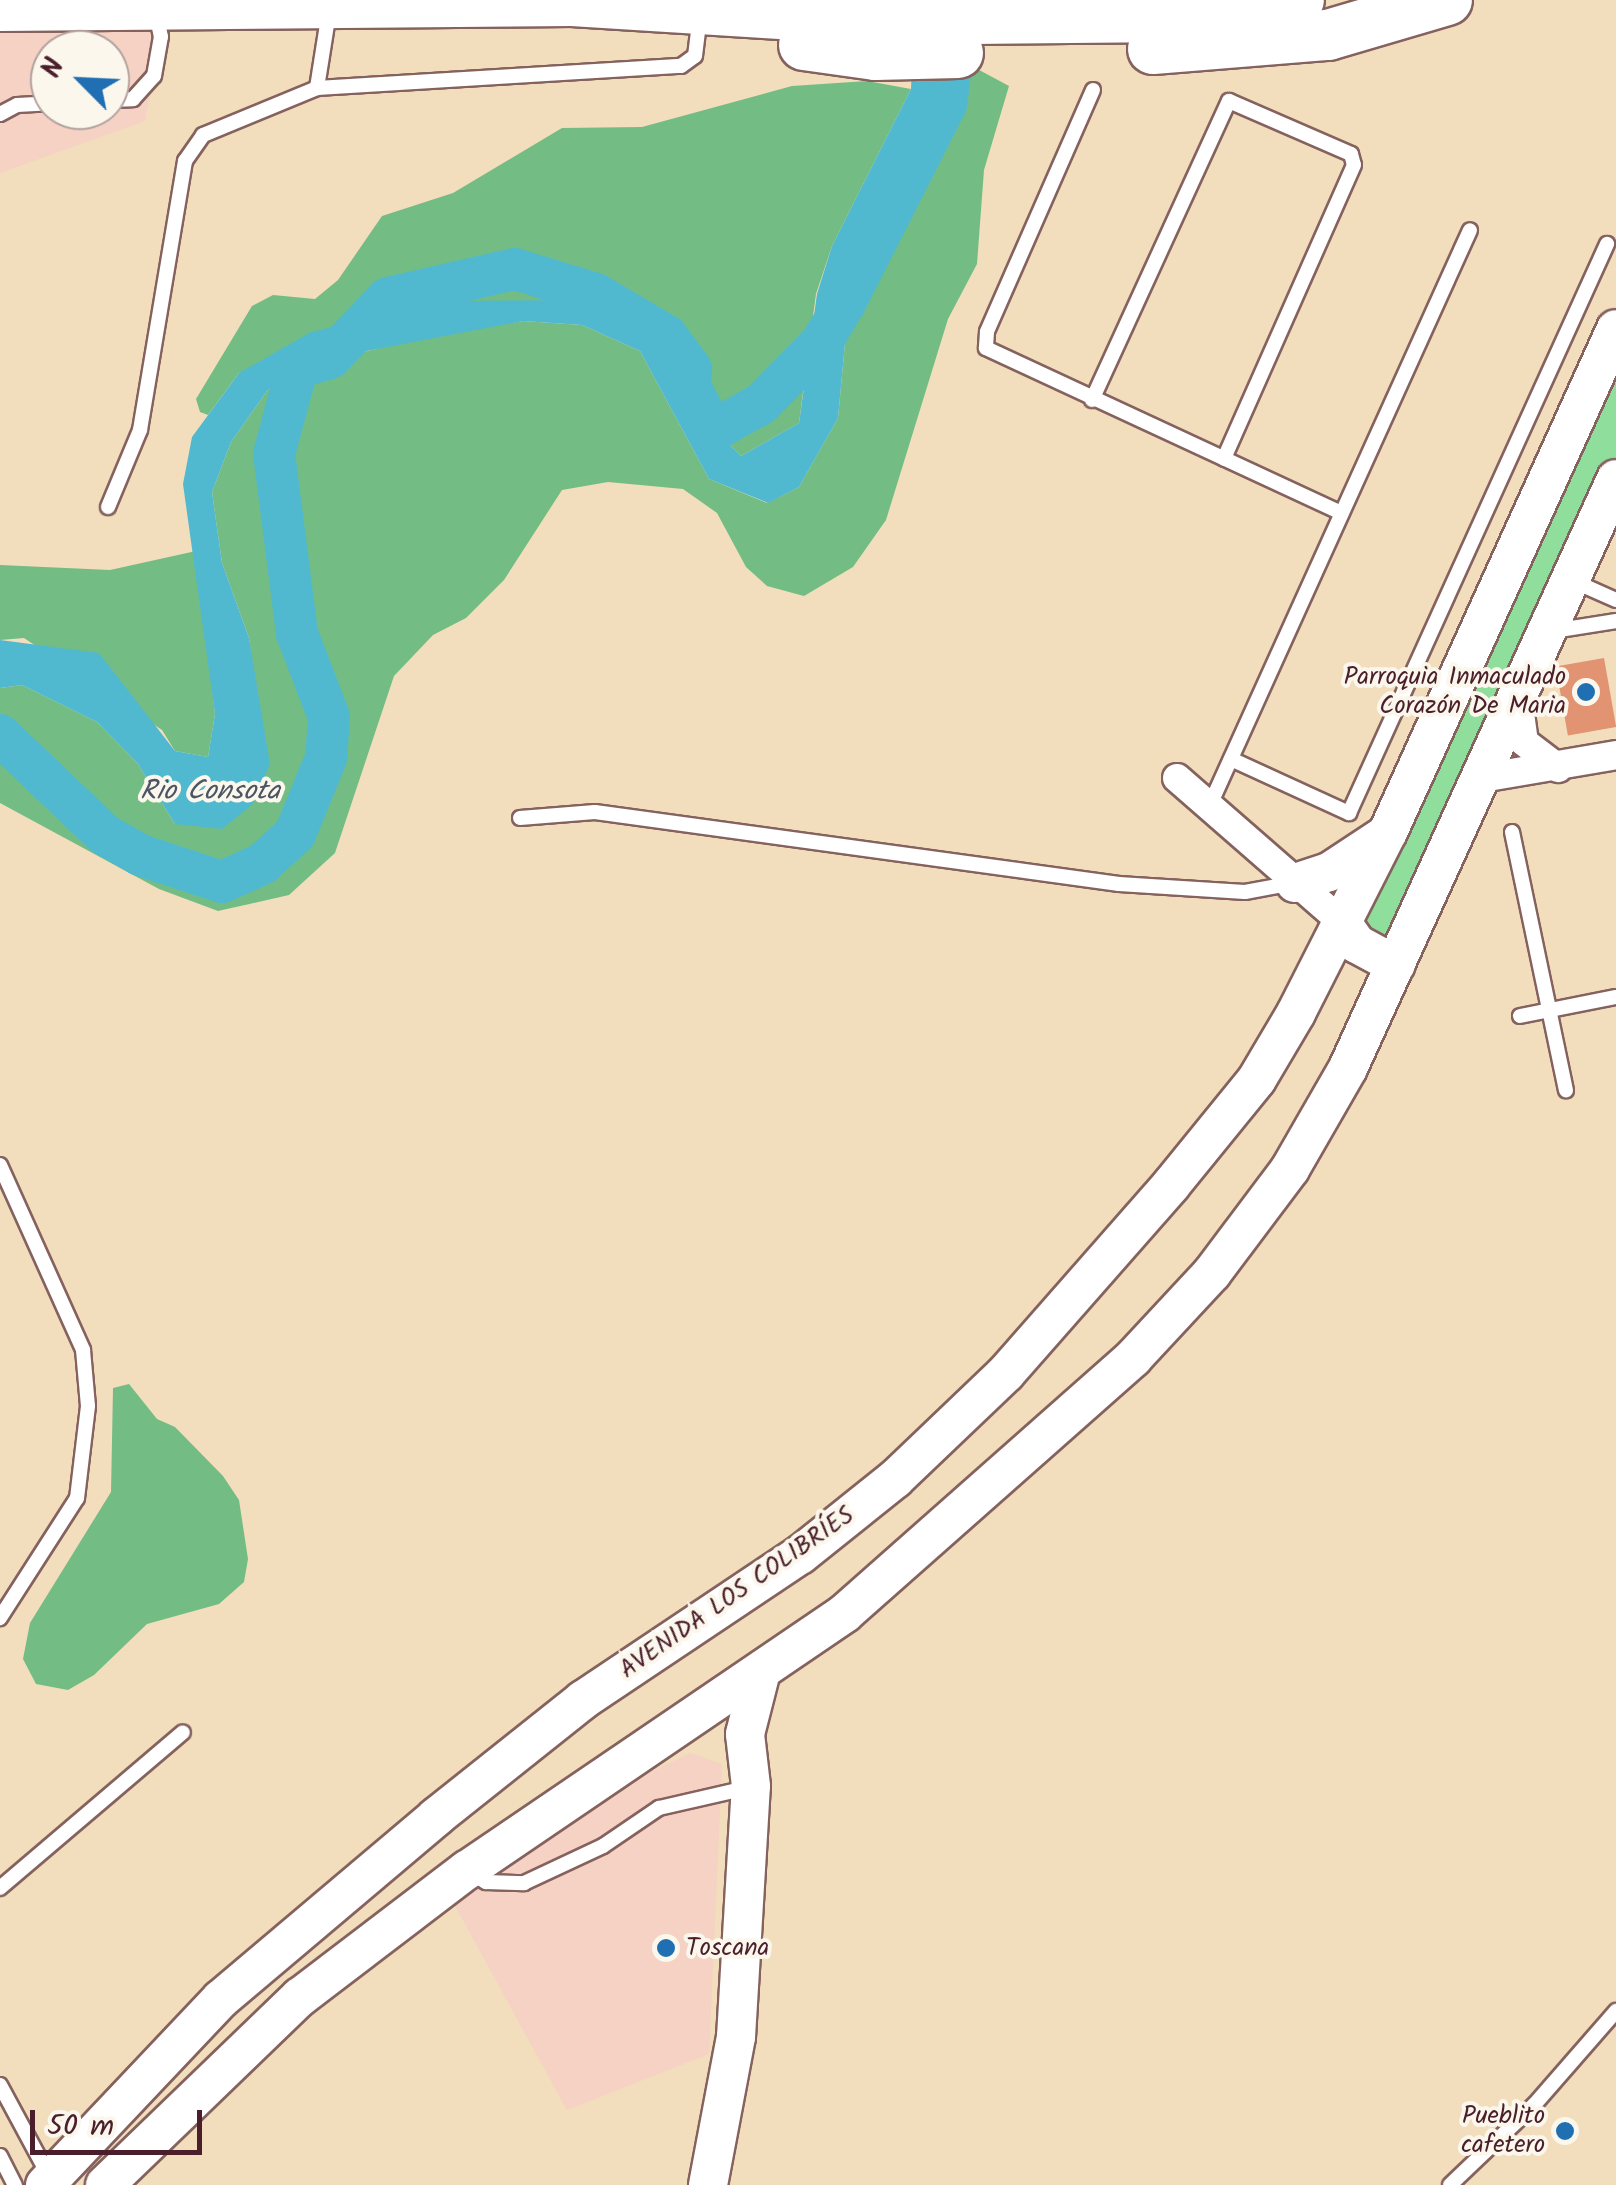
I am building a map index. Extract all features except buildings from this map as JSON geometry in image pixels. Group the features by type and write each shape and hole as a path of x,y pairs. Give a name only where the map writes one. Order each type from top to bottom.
{"highway":[{"path":"1002,35 1300,0"},
{"path":"572,1 698,31 876,38 1002,35 1278,42 1378,23 1447,0"},
{"path":"0,6 572,1 876,38"}],"main road":[{"name":"AVENIDA LOS COLIBRÍES","path":"37,2183 221,1999 436,1817 584,1700 800,1555 895,1480 1006,1373 1257,1079 1388,832 1616,329"},
{"path":"104,2185 300,1997 468,1870 845,1614 983,1497 1133,1358 1212,1273 1290,1169 1348,1068 1616,479"},
{"path":"1513,554 1571,580"},
{"path":"1295,882 1329,872 1388,832"},
{"path":"1340,920 1357,944 1396,964"},
{"path":"708,2185 736,2037 751,1786 745,1734 760,1671"},
{"path":"684,1723 745,1734"},
{"path":"436,1817 468,1870"}],"street":[{"path":"1518,699 1524,742 1558,768"},
{"path":"1482,778 1558,768 1616,755"},
{"path":"1176,778 1340,920"}],"lane":[{"path":"130,99 154,76 161,37 153,3"},
{"path":"317,88 331,3"},
{"path":"108,507 140,430 185,162 203,135 317,88 680,66 694,56 698,31"},
{"path":"1093,90 986,332 986,348 995,357 1342,513"},
{"path":"1092,400 1229,101 1333,146 1350,154 1354,165 1224,459"},
{"path":"0,114 30,104"},
{"path":"1209,807 1470,230"},
{"path":"1231,759 1350,813 1607,244"},
{"path":"1571,580 1616,600"},
{"path":"1548,632 1616,621"},
{"path":"520,818 595,812 1119,884 1245,892 1295,882"},
{"path":"1512,832 1566,1090"},
{"path":"1520,1016 1616,997"},
{"path":"0,1165 83,1350 88,1406 77,1498 0,1618"},
{"path":"0,1888 183,1732"},
{"path":"468,1870 486,1882 524,1882 603,1846 659,1808 751,1786"},
{"path":"1450,2185 1534,2106 1616,2012"},
{"path":"0,2085 37,2183"},
{"path":"0,2156 37,2183"}],"shaded area":[{"path":"153,3 161,37 145,121 130,126 130,30 30,30 30,130 120,130 0,173 0,6"},
{"path":"690,1753 722,1764 709,2054 567,2110 454,1904 649,1773"}],"green space":[{"path":"968,64 1009,86 984,170 977,264 948,319 886,520 853,567 804,596 767,586 746,567 717,513 683,489 608,482 562,490 504,580 466,618 433,635 394,676 335,853 289,895 218,911 159,889 0,803 0,688 22,685 97,722 138,764 175,824 253,670 249,638 222,563 212,492 231,442 267,391 297,368 442,333 523,321 582,325 640,351 709,479 767,503 799,487 838,418 852,268 903,148 945,71"},
{"path":"867,81 911,89 832,246 816,294 799,423 741,456 709,423 691,369 578,300 239,373 208,415 200,412 196,399 252,306 273,295 315,299 338,280 382,216 453,193 562,128 642,127 792,86"},
{"path":"1616,329 1616,479 1396,965 1357,944 1366,878"},
{"path":"196,551 215,714 208,757 175,751 162,730 24,638 0,640 0,565 110,570"},
{"path":"129,1384 157,1419 175,1427 223,1476 239,1500 248,1559 244,1582 219,1604 147,1624 94,1675 68,1690 36,1684 23,1659 30,1623 111,1492 113,1388"}],"water":[{"name":"Rio Consota","path":"915,0 945,71 903,148 852,268 838,418 799,487 768,503 709,479 640,351 582,325 523,321 330,358 297,368 267,391 231,442 212,492 222,563 249,638 270,764 252,805 222,829 175,824 138,764 97,722 22,685 0,688 0,640 99,653 175,751 208,757 215,714 183,484 192,437 239,373 311,332 444,301 578,300 633,312 667,336 691,369 709,423 741,456 799,423 817,294 832,246 911,89"}],"waterway":[{"path":"0,735 105,835 140,855 222,882 262,864 295,834 326,758 329,717 297,633 274,454 297,368 330,358 388,298 515,269 596,294 667,336 691,369 689,385 709,423 723,425 761,404 821,343 845,303 946,104 957,20"}],"place":[{"name":"Parroquia Inmaculado Corazón De Maria","path":"1586,692"},
{"name":"Toscana","path":"666,1948"},
{"name":"Pueblito cafetero","path":"1565,2131"}]}
